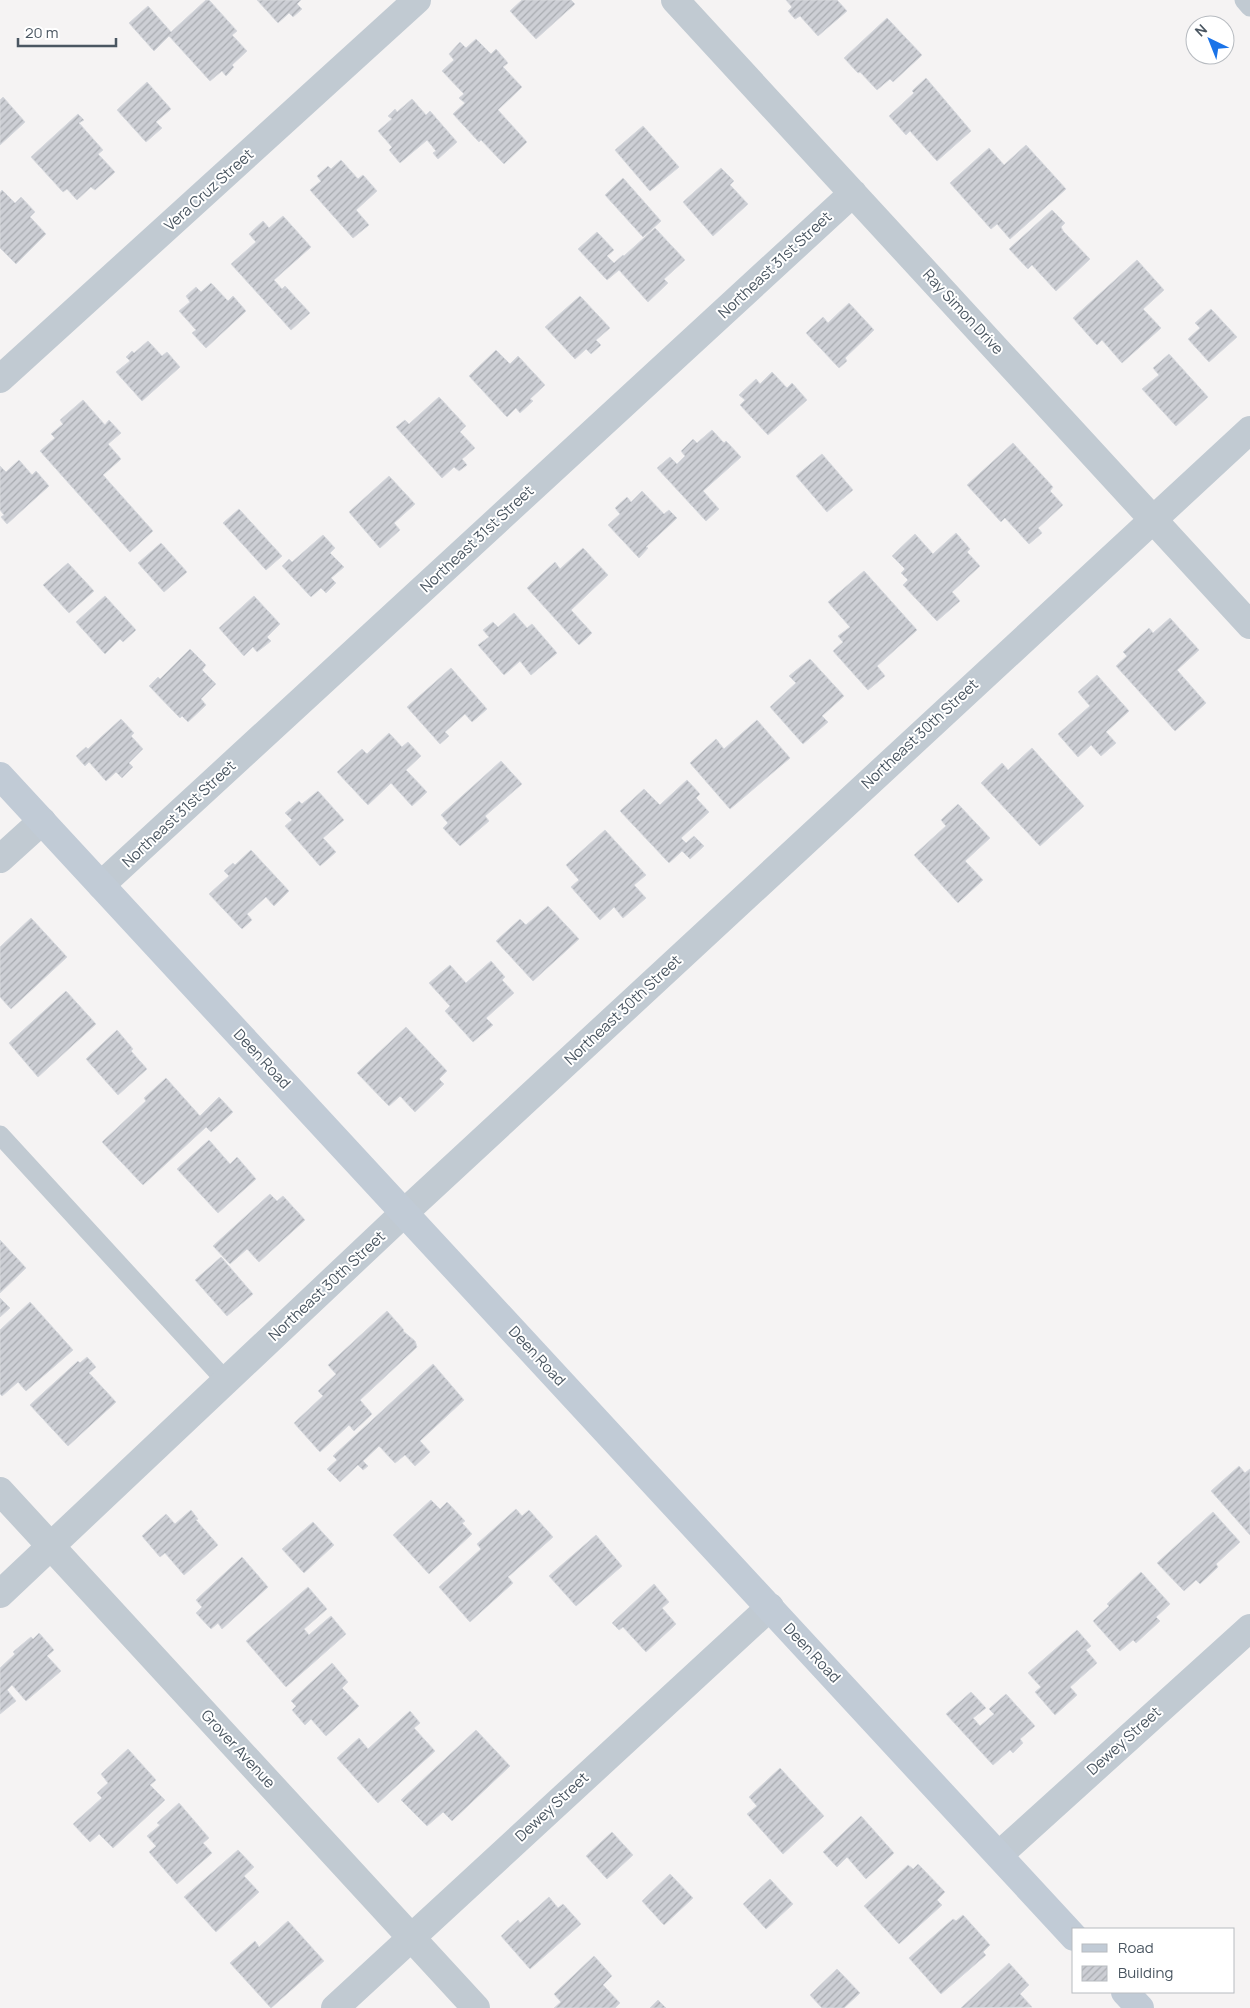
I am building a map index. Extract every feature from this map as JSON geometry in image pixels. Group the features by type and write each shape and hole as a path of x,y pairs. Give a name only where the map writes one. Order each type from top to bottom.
{"street":[{"name":"Vera Cruz Street","path":"0,379 417,0"},
{"name":"Ray Simon Drive","path":"675,0 1250,625"},
{"name":"Northeast 31st Street","path":"101,885 853,193"},
{"name":"Northeast 30th Street","path":"0,1594 405,1212 1250,430"},
{"name":"Deen Road","path":"0,776 1072,1934"},
{"path":"0,859 42,821"},
{"name":"Grover Avenue","path":"0,1491 476,2008"},
{"name":"Dewey Street","path":"335,2008 770,1607"},
{"name":"Dewey Street","path":"998,1855 1250,1628"}],"lane":[{"path":"1244,0 1250,7"},
{"path":"0,1135 226,1381"}],"building":[{"path":"206,0 209,0 237,31 232,35 247,51 232,65 234,67 226,76 222,71 210,81 169,36 154,51 129,23 148,6 171,32"},
{"path":"257,0 301,0 297,4 302,9 293,17 289,13 278,23"},
{"path":"522,0 571,0 575,4 536,39 510,11"},
{"path":"786,0 837,0 847,11 818,36 800,16 795,19 788,11 792,7"},
{"path":"887,18 922,55 893,82 890,79 877,90 844,58"},
{"path":"476,39 491,54 496,49 508,63 503,67 522,87 498,110 527,142 504,164 481,140 479,142 453,114 465,103 459,98 464,94 442,71 454,60 449,54 460,42 466,48"},
{"path":"926,78 971,131 937,161 910,131 906,135 889,116 914,93 912,91"},
{"path":"147,82 171,109 156,122 162,128 146,142 117,110"},
{"path":"3,97 25,122 0,145 0,100"},
{"path":"412,99 426,115 430,111 457,142 438,159 433,153 436,151 427,140 400,163 389,150 392,147 378,131 392,119 388,116 395,109 397,112"},
{"path":"78,114 84,120 79,123 103,150 98,154 115,172 95,190 91,187 77,200 67,189 63,192 31,157"},
{"path":"643,126 679,167 650,191 615,150"},
{"path":"1026,145 1066,189 1010,239 997,224 991,229 950,183 989,148 1004,165"},
{"path":"341,160 358,179 363,175 377,191 356,210 369,225 353,238 310,190 321,181 317,176 328,166 331,169"},
{"path":"721,168 734,181 730,185 748,204 713,236 683,202"},
{"path":"623,178 661,221 643,237 605,195"},
{"path":"2,190 15,203 21,197 35,212 30,217 46,234 16,264 0,248 0,193"},
{"path":"1052,210 1065,223 1061,227 1063,231 1090,259 1056,291 1032,265 1028,269 1009,249"},
{"path":"283,216 311,247 274,280 282,289 285,286 310,313 291,330 231,264 256,242 249,234 263,221 269,228"},
{"path":"655,228 685,260 664,279 668,283 648,302 619,270 607,280 578,249 597,232 614,250 607,256 614,263"},
{"path":"1137,260 1164,290 1143,309 1161,328 1122,363 1102,340 1097,345 1073,318"},
{"path":"211,283 228,301 233,296 246,311 206,348 192,333 196,330 179,311 190,302 186,296 196,287 201,292"},
{"path":"580,296 610,328 596,340 601,345 591,354 586,349 575,359 545,327"},
{"path":"849,303 874,330 845,358 847,361 839,368 806,333 823,317 828,323"},
{"path":"1211,309 1237,337 1209,362 1188,339 1200,328 1195,323"},
{"path":"148,341 162,356 167,352 180,367 142,401 116,372 130,361 126,357 132,351 134,353"},
{"path":"496,350 510,364 518,356 545,385 530,399 533,401 520,413 516,408 507,417 469,376"},
{"path":"1169,354 1208,397 1176,426 1142,389 1159,375 1153,368"},
{"path":"772,372 787,388 792,383 807,400 768,435 740,405 745,400 739,395 756,379 760,384"},
{"path":"439,397 466,426 460,432 475,448 462,459 467,465 459,471 454,467 442,478 396,427 405,420 409,424"},
{"path":"83,400 105,425 109,420 121,433 108,444 121,459 103,475 153,531 130,552 40,451 55,438 51,434 63,424 60,420"},
{"path":"712,430 741,457 703,491 719,509 706,521 657,468 670,457 677,464 685,456 681,451 693,439 697,443"},
{"path":"1013,443 1053,487 1050,491 1063,505 1038,528 1042,533 1029,544 1005,518 1001,522 967,485"},
{"path":"822,454 853,490 827,512 796,476"},
{"path":"19,460 32,475 36,471 49,486 7,524 1,517 4,515 0,510 0,466 6,472"},
{"path":"389,476 415,504 394,523 400,530 380,548 349,512"},
{"path":"642,491 664,514 669,510 677,518 646,547 648,548 639,558 608,525 620,514 615,508 627,497 631,502"},
{"path":"239,509 282,556 266,570 223,523"},
{"path":"956,533 970,549 967,552 980,566 952,592 960,601 937,621 903,585 908,580 901,573 905,569 892,556 915,534 933,554"},
{"path":"323,535 335,548 330,553 344,567 331,578 336,583 326,593 321,588 311,597 282,566 289,559 292,562"},
{"path":"161,543 187,572 164,592 138,563"},
{"path":"583,548 608,575 571,610 592,633 579,645 527,588 555,562 560,569"},
{"path":"68,563 94,591 69,613 43,585"},
{"path":"864,571 917,630 877,666 885,676 868,690 833,651 843,642 838,636 850,627 828,602"},
{"path":"105,596 136,630 123,642 120,639 105,654 76,622"},
{"path":"254,596 280,624 267,637 271,641 257,652 253,647 244,656 219,628"},
{"path":"514,613 527,628 532,624 557,653 531,675 520,661 504,675 478,645 489,637 483,630 493,622 498,627"},
{"path":"1170,618 1199,650 1177,670 1206,703 1175,731 1116,666 1127,656 1123,652 1149,628 1153,633"},
{"path":"190,649 206,665 202,670 216,684 201,699 206,705 188,722 182,716 180,718 149,686 158,677 160,679"},
{"path":"810,659 844,696 822,716 828,722 803,744 770,707 796,683 789,676"},
{"path":"451,668 487,709 472,722 465,714 445,732 449,736 440,744 407,707"},
{"path":"1097,675 1129,711 1106,732 1116,743 1101,756 1091,745 1078,757 1058,734 1090,706 1078,692"},
{"path":"121,719 134,733 131,736 143,749 129,763 133,767 122,778 116,772 106,781 89,762 85,766 76,756 86,747 88,749"},
{"path":"757,720 790,758 730,809 690,763 716,739 724,749"},
{"path":"389,733 402,747 408,742 421,756 406,770 427,792 412,806 391,783 368,805 337,772 362,749 367,754"},
{"path":"1032,748 1084,806 1040,846 981,783 1002,763 1008,770"},
{"path":"501,761 522,784 485,816 489,821 460,846 443,828 448,823 441,815"},
{"path":"687,780 700,794 696,798 709,812 681,838 686,843 694,836 704,846 690,859 682,851 669,863 620,811 644,789 660,805"},
{"path":"318,791 344,820 323,838 336,852 320,866 285,826 292,820 285,813 299,801 302,804"},
{"path":"958,804 990,838 965,861 983,880 958,903 914,855 946,826 941,820"},
{"path":"605,830 646,875 634,885 646,898 623,918 614,907 600,920 571,887 579,880 566,865"},
{"path":"251,850 289,891 274,906 266,897 247,914 252,920 242,929 209,894 229,876 224,871 233,863 235,865"},
{"path":"548,906 579,939 533,981 496,941 520,919 526,925"},
{"path":"31,918 67,957 11,1009 0,997 0,947"},
{"path":"491,961 505,977 502,980 514,993 486,1018 493,1025 473,1042 445,1011 450,1006 429,983 450,965 466,983"},
{"path":"66,991 96,1024 38,1077 9,1043"},
{"path":"406,1027 447,1071 439,1079 444,1084 415,1112 400,1096 389,1106 357,1073"},
{"path":"117,1030 133,1049 131,1051 147,1069 118,1095 86,1059"},
{"path":"166,1078 200,1116 219,1097 233,1112 211,1132 206,1127 143,1185 102,1142 146,1101 144,1098"},
{"path":"209,1140 230,1164 237,1157 256,1179 218,1213 177,1169"},
{"path":"270,1194 277,1201 283,1196 305,1220 259,1262 247,1249 230,1264 213,1246"},
{"path":"0,1240 26,1268 0,1293"},
{"path":"221,1257 253,1294 227,1316 195,1280"},
{"path":"0,1298 10,1308 0,1317"},
{"path":"30,1302 73,1350 26,1391 18,1382 2,1396 0,1394 0,1330"},
{"path":"387,1311 403,1331 415,1341 417,1347 360,1400 372,1414 354,1431 349,1425 320,1452 294,1423 323,1396 318,1391 336,1374 328,1365"},
{"path":"87,1357 96,1367 89,1373 116,1402 68,1446 30,1405 78,1361 80,1363"},
{"path":"433,1364 464,1400 420,1441 430,1452 415,1466 405,1455 395,1463 379,1446 363,1461 368,1466 363,1470 358,1465 340,1482 327,1469 337,1460 333,1456"},
{"path":"1239,1466 1245,1473 1250,1469 1250,1535 1211,1491"},
{"path":"431,1500 440,1509 447,1502 465,1521 462,1523 472,1534 429,1574 393,1535"},
{"path":"516,1509 522,1516 529,1510 553,1537 508,1577 513,1583 470,1622 439,1587 481,1549 477,1544"},
{"path":"191,1510 198,1519 196,1520 218,1545 184,1575 165,1553 160,1557 142,1536 166,1514 175,1524"},
{"path":"1213,1512 1240,1542 1216,1564 1218,1567 1200,1584 1196,1580 1184,1591 1157,1563"},
{"path":"313,1522 334,1545 304,1573 282,1549"},
{"path":"596,1535 622,1566 576,1606 549,1576"},
{"path":"242,1557 268,1587 222,1629 218,1623 211,1629 196,1613 202,1607 196,1600"},
{"path":"1141,1572 1170,1604 1156,1617 1160,1621 1136,1643 1133,1640 1120,1651 1093,1621 1109,1606 1107,1604"},
{"path":"654,1584 669,1602 662,1608 676,1624 646,1652 623,1627 619,1630 612,1623"},
{"path":"308,1587 327,1609 304,1629 309,1635 331,1616 346,1634 286,1687 246,1641"},
{"path":"1077,1630 1091,1646 1086,1650 1097,1663 1070,1687 1077,1695 1055,1715 1035,1692 1041,1687 1028,1673"},
{"path":"39,1633 54,1650 47,1656 61,1671 26,1701 12,1685 7,1690 16,1701 0,1714 0,1668 15,1654 13,1652"},
{"path":"332,1663 348,1682 342,1688 359,1706 326,1736 311,1719 305,1725 292,1710 296,1706 291,1701"},
{"path":"971,1692 986,1708 973,1718 980,1726 994,1714 989,1709 1006,1694 1035,1726 1020,1739 1023,1743 1013,1753 1010,1750 993,1765 946,1714"},
{"path":"410,1711 420,1723 414,1728 435,1751 378,1803 337,1758 359,1738 368,1749"},
{"path":"476,1730 510,1766 452,1821 443,1812 427,1826 401,1800"},
{"path":"128,1749 156,1780 150,1785 165,1800 113,1848 99,1834 90,1842 73,1824 102,1798 97,1793 108,1783 101,1774"},
{"path":"780,1768 824,1816 783,1854 747,1814 757,1806 749,1797"},
{"path":"179,1803 209,1838 203,1843 212,1853 177,1884 149,1852 156,1846 147,1836 160,1825 157,1823"},
{"path":"861,1816 894,1853 866,1879 847,1857 837,1867 823,1852"},
{"path":"612,1832 633,1855 607,1879 586,1856"},
{"path":"238,1850 254,1867 244,1876 259,1892 216,1932 184,1897"},
{"path":"918,1864 945,1892 937,1900 942,1905 899,1944 864,1906 908,1865 913,1869"},
{"path":"670,1874 693,1898 664,1925 642,1901"},
{"path":"770,1879 793,1904 766,1929 743,1904"},
{"path":"549,1897 558,1908 563,1904 581,1924 530,1969 501,1936 518,1920 520,1923"},
{"path":"963,1915 990,1945 983,1952 986,1955 941,1994 909,1958 953,1919 956,1921"},
{"path":"288,1921 324,1961 271,2008 230,1963 255,1941 259,1947"},
{"path":"594,1956 612,1976 603,1985 620,2003 615,2008 554,2008 561,2002 554,1994"},
{"path":"1009,1963 1029,1985 1020,1994 1032,2007 961,2008"},
{"path":"837,1969 860,1993 844,2008 822,2008 810,1995"},
{"path":"658,2000 666,2008 650,2008"}]}
